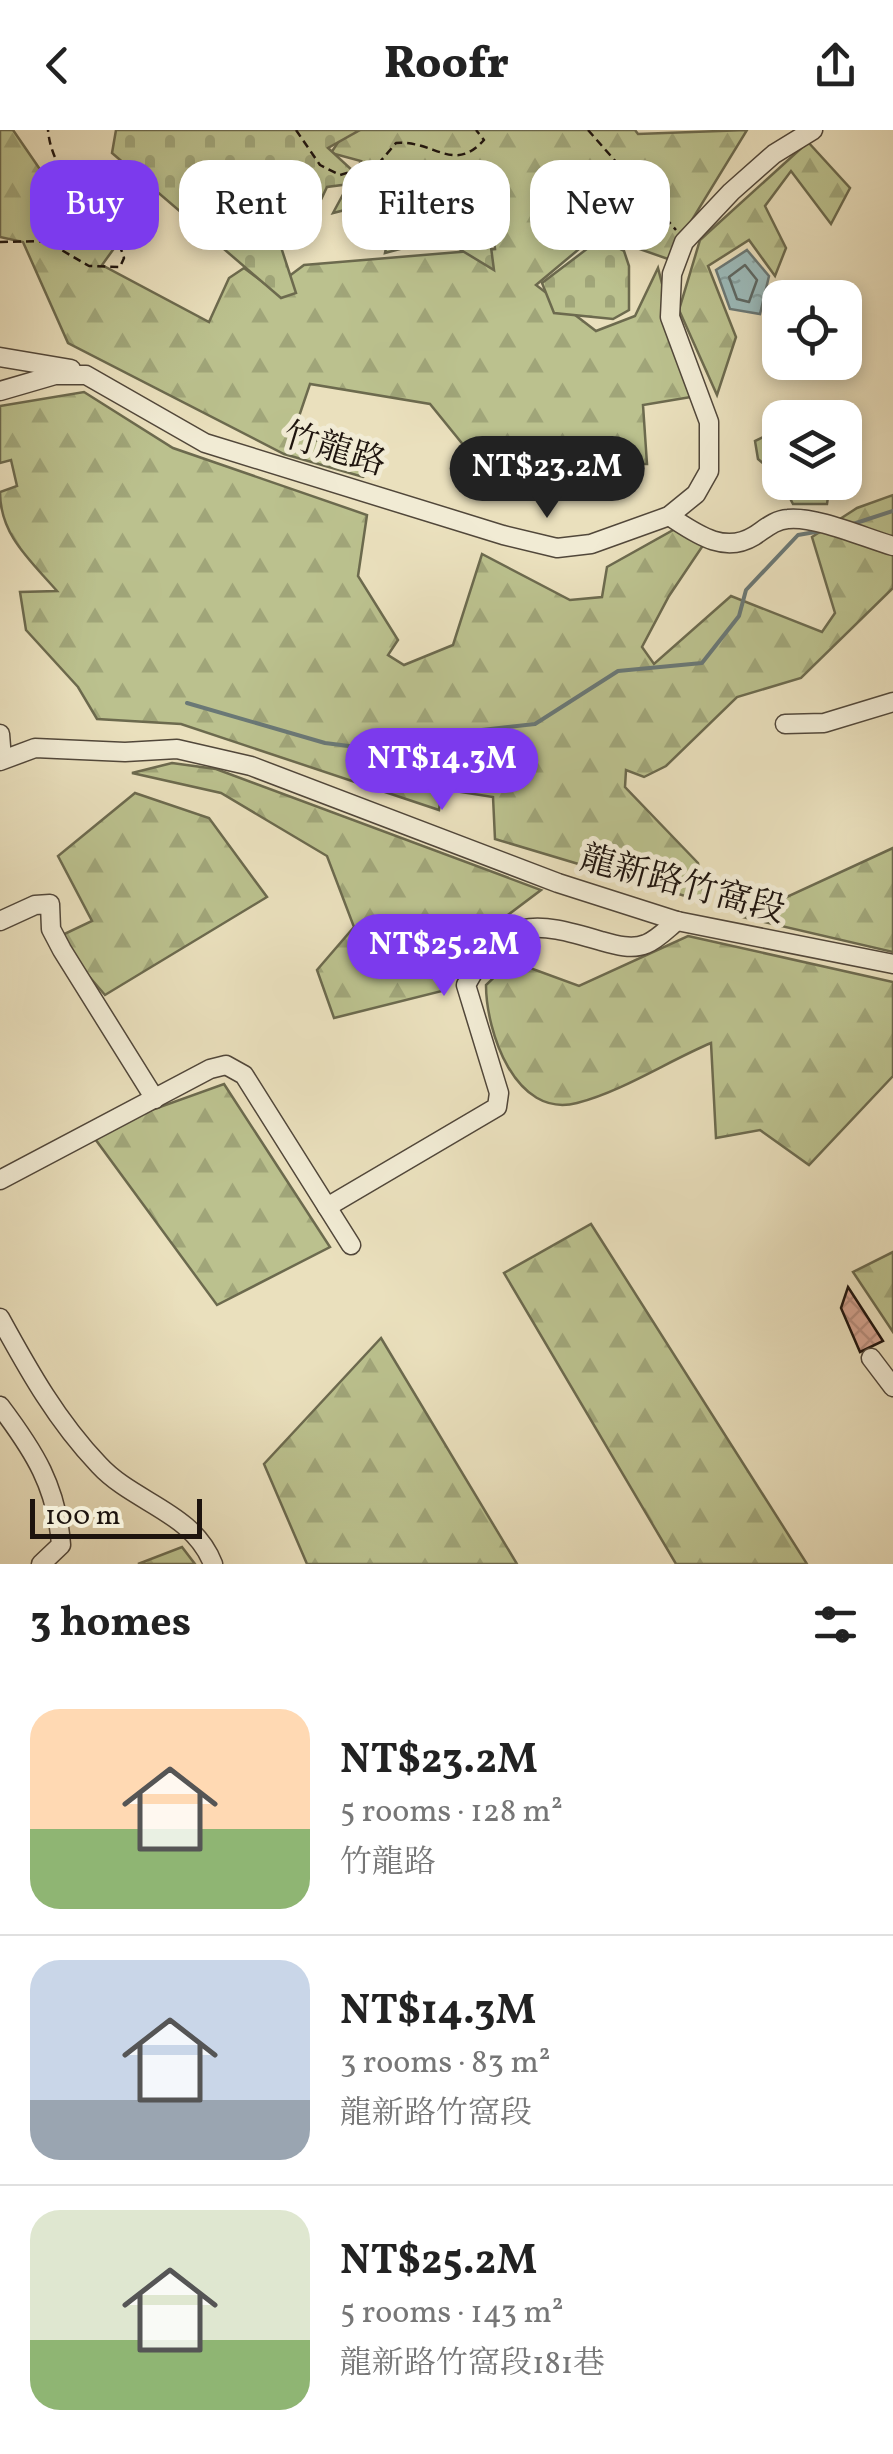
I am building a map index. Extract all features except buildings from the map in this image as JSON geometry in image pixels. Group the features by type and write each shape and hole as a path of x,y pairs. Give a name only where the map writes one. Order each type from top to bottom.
{"street":[{"path":"684,242 760,167 813,130"},
{"name":"竹龍路","path":"0,357 57,364 86,375 206,443 539,544 557,548 591,544 669,516 696,494 709,471 712,443 702,397 670,316 672,274 684,242"},
{"path":"0,392 55,375 86,375"},
{"path":"669,516 702,538 725,543 743,542 784,519 820,524 893,546"},
{"path":"784,724 824,723 893,702"},
{"path":"0,734 1,760"},
{"name":"龍新路竹窩段","path":"1,760 35,748 125,752 176,749 251,766 558,883 677,921 893,964"},
{"path":"0,921 35,905 50,904 52,929 62,950 155,1100"},
{"path":"327,1207 497,1107 499,1093 466,985 498,944 524,925 555,927 622,947 646,945 677,921"},
{"path":"0,1180 210,1069 235,1067 352,1246"},
{"path":"0,1318 51,1410 102,1469 189,1526 206,1546 213,1564"},
{"path":"871,1358 893,1387"},
{"path":"0,1406 38,1458 59,1520 60,1545 42,1564"}],"path":[{"path":"0,242 46,242 90,266 120,267 124,258 120,244 68,184 50,151 48,130"},
{"path":"296,130 320,165 340,175 379,163 396,143 416,142 454,158 470,155 484,140 476,130"},
{"path":"588,130 657,204 684,242"}],"green space":[{"path":"0,130 13,130 34,160 30,160 30,250 113,250 102,265 209,322 229,278 244,268 272,289 304,265 510,250 510,160 357,160 331,153 346,130 635,130 638,134 747,130 668,259 642,250 670,250 670,160 530,160 530,250 578,250 536,285 596,331 635,316 658,268 691,397 643,405 647,464 478,463 430,404 310,384 294,431 380,467 363,477 284,454 68,343 23,242 0,237"},
{"path":"116,130 360,130 328,148 342,161 342,185 327,187 322,198 322,160 179,160 179,210 159,193 159,160 120,160 112,153"},
{"path":"808,142 850,188 831,224 791,171 765,206 786,248 775,276 749,240 708,266 736,337 717,395 679,310 700,240"},
{"path":"342,196 342,211 333,213"},
{"path":"225,250 282,250 296,293 281,298"},
{"path":"461,250 491,250 494,270"},
{"path":"586,250 622,250 629,266 629,310 613,319 554,313 542,283"},
{"path":"84,392 173,448 367,515 358,576 398,640 388,655 404,665 453,645 482,554 570,600 602,597 607,567 684,524 708,538 669,596 642,647 654,664 731,596 822,632 835,613 812,537 857,508 893,495 893,588 801,678 737,697 666,766 644,777 626,770 625,787 698,863 705,902 495,839 493,797 442,789 439,810 181,724 97,719 78,687 26,630 20,592 57,591 11,534 0,492 17,486 11,460 0,463 0,406"},
{"path":"762,438 762,462 758,459 755,441"},
{"path":"791,500 828,500 827,504 793,504"},
{"path":"172,763 216,769 541,890 464,948 442,991 334,1018 317,970 354,927 327,856 221,793 132,773"},
{"path":"135,793 209,818 267,897 105,995 56,938 92,921 58,856"},
{"path":"893,848 893,952 743,917"},
{"path":"688,936 893,982 893,1076 809,1165 760,1130 716,1138 711,1043 577,1103 555,1104 537,1098 508,1067 492,1025 486,985 511,961 579,986"},
{"path":"224,1084 330,1247 217,1305 90,1132"},
{"path":"591,1224 807,1564 676,1564 504,1273"},
{"path":"893,1252 893,1332 853,1272"},
{"path":"381,1338 517,1564 307,1564 264,1464"},
{"path":"182,1547 195,1564 138,1564"}],"water":[{"path":"747,250 769,276 768,280 762,280 760,314 730,309 716,270"}],"waterway":[{"path":"850,525 893,511"},
{"path":"187,703 325,743 428,756 473,731 535,724 618,671 702,663 739,616 746,590 798,535 821,531"}]}
